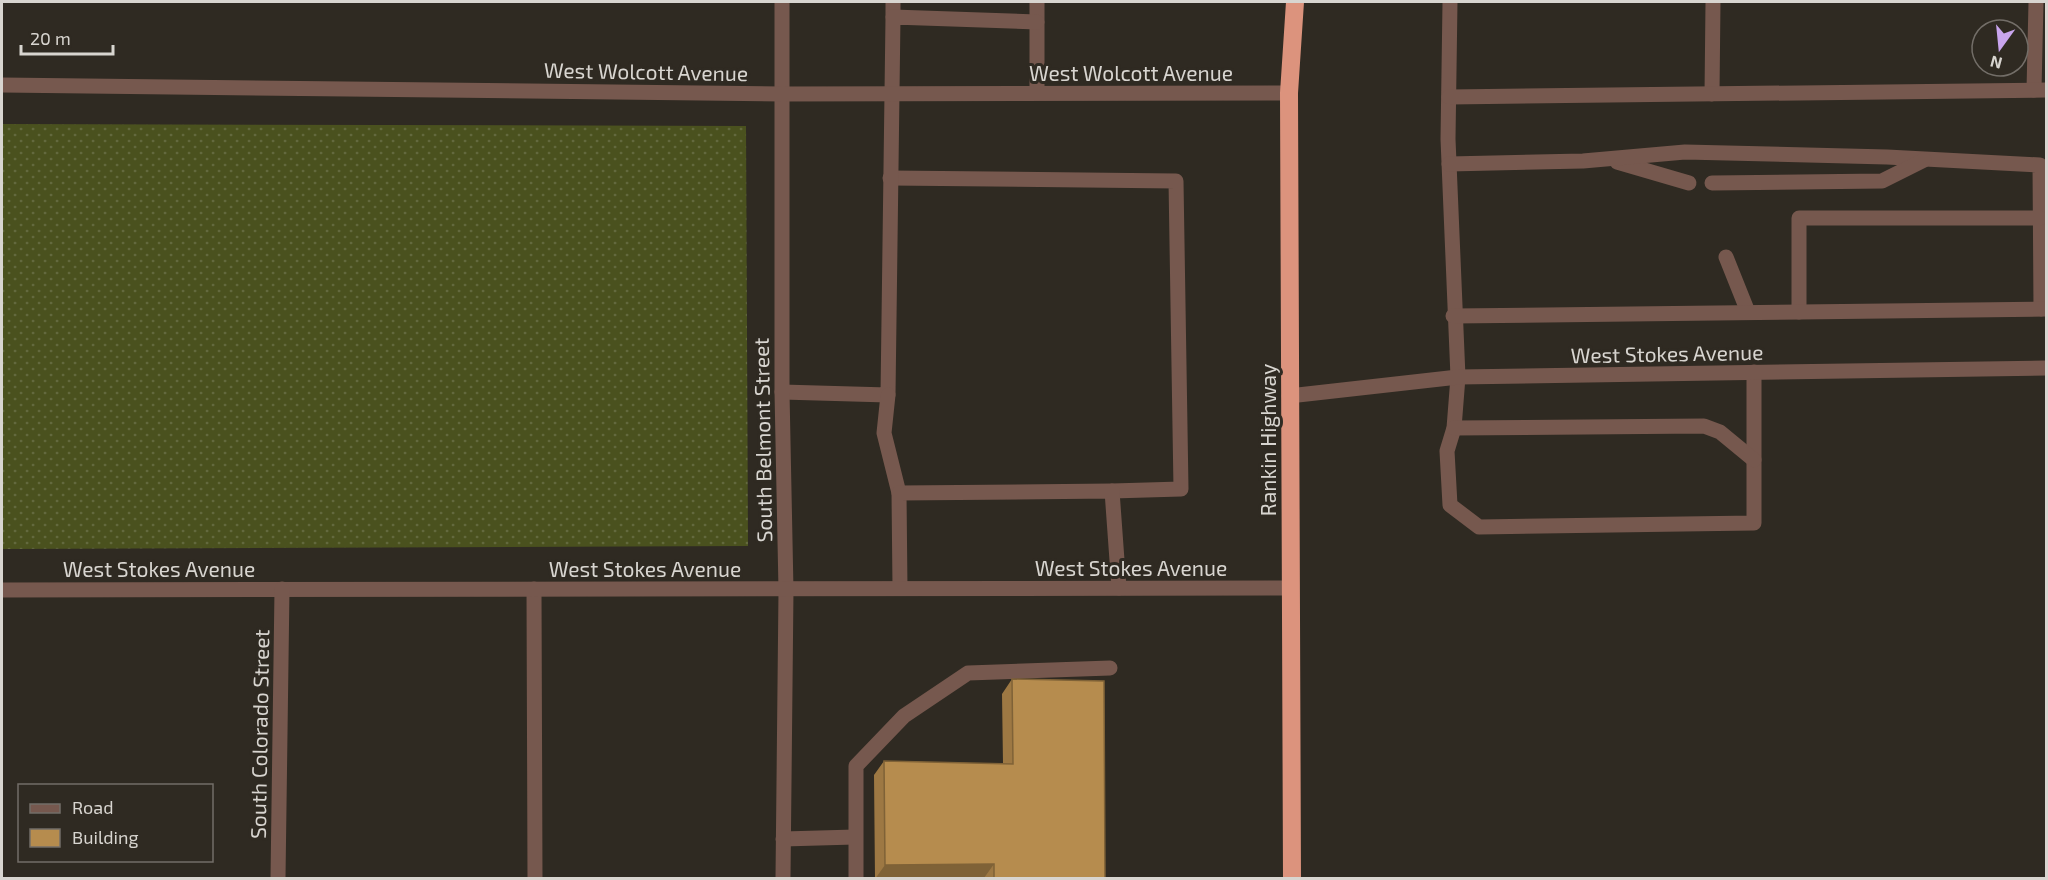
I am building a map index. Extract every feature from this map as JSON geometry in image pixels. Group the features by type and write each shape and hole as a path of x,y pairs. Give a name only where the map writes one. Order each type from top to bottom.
{"highway":[{"name":"Rankin Highway","path":"1292,879 1289,588 1289,93 1295,2"}],"street":[{"name":"South Belmont Street","path":"782,2 782,392 786,590 783,879"},
{"path":"893,2 890,93 888,394 884,433 899,493 900,588"},
{"path":"1037,2 1037,93"},
{"path":"1450,2 1449,164 1453,316 1458,377 1454,428 1447,450 1450,505 1479,527 1754,523 1754,372"},
{"path":"1712,94 1713,2"},
{"path":"1449,97 2040,90 2036,2"},
{"path":"893,17 1037,22"},
{"name":"West Wolcott Avenue","path":"2,85 782,94 1289,93"},
{"path":"1449,164 1609,159 1685,152 2040,165 2044,309 1453,316"},
{"path":"1609,159 1689,183"},
{"path":"1712,183 1882,181 1924,160"},
{"path":"890,178 1176,181 1180,489 899,493"},
{"path":"1799,312 1799,218 2040,218"},
{"path":"1726,257 1748,312"},
{"name":"West Stokes Avenue","path":"1289,396 1458,377 2046,368"},
{"path":"782,392 888,394"},
{"path":"1454,428 1704,426 1720,432 1754,460"},
{"path":"1112,491 1119,588"},
{"name":"West Stokes Avenue","path":"2,590 1289,588"},
{"name":"South Colorado Street","path":"278,879 282,589"},
{"path":"534,589 535,879"},
{"path":"856,879 856,766 904,716 969,674 1110,668"},
{"path":"783,839 855,837"}],"green space":[{"path":"2,124 746,126 748,546 2,549"}],"building":[{"path":"1012,679 1104,681 1105,879 994,879 994,864 885,865 884,761 1013,764"}]}
